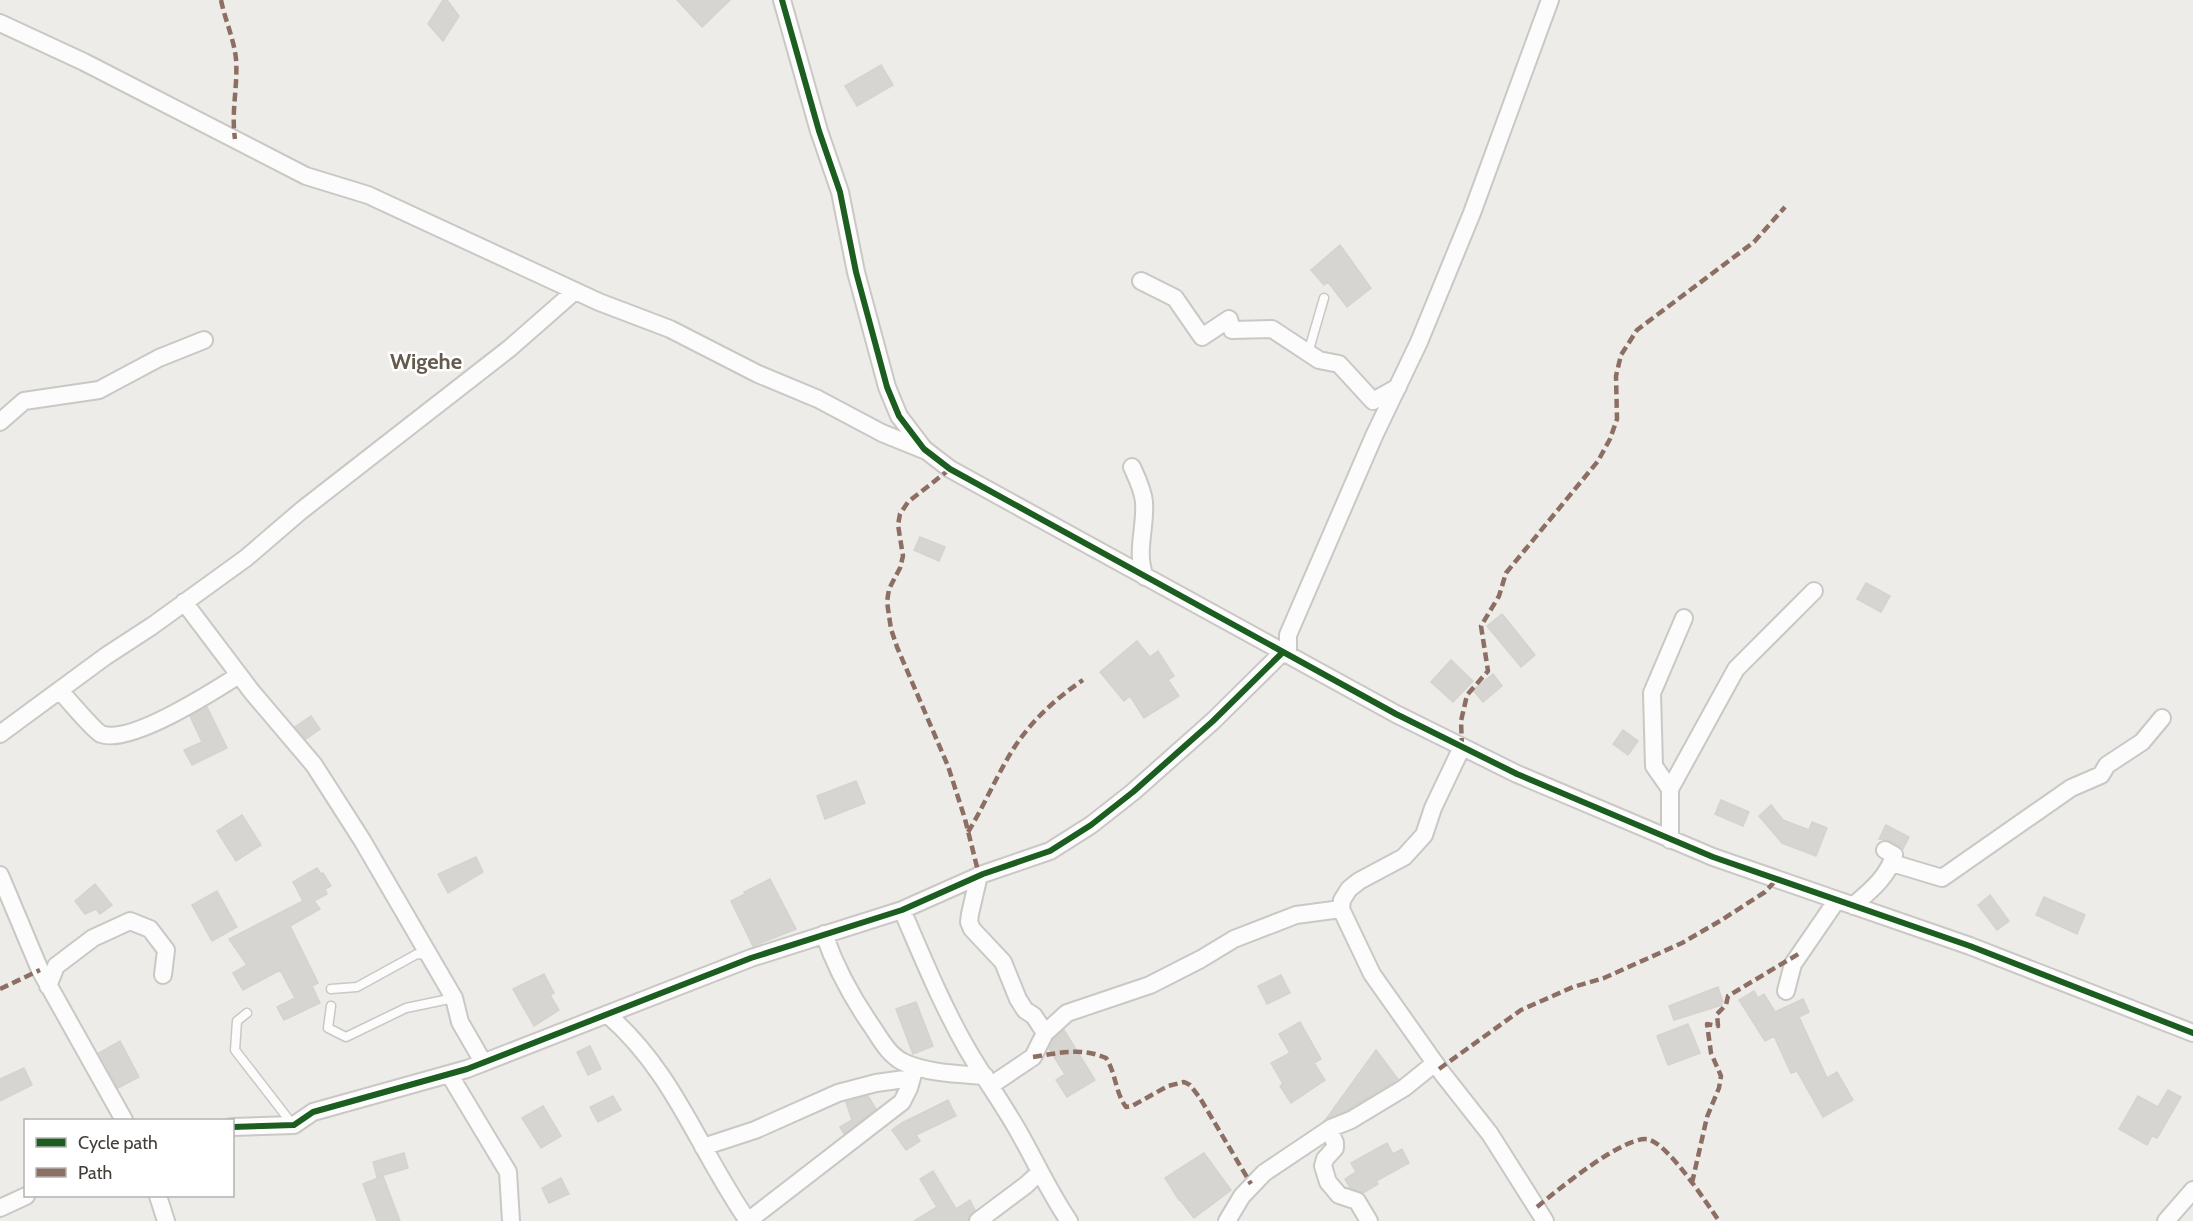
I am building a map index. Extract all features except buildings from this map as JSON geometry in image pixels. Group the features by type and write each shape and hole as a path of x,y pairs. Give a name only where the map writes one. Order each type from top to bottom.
{"street":[{"path":"782,0 819,131 840,192 856,272 887,387 899,416 928,452 950,469 1285,653 1462,747 1528,778 1713,857 1970,946 2193,1033"},
{"path":"234,1127 294,1125 313,1112 449,1074 751,958 902,910 979,876 1050,850 1091,825 1133,792 1213,722 1285,653 1288,635 1374,436 1419,342 1472,213 1550,0"},
{"path":"0,23 84,62 306,176 368,195 575,291 670,329 758,374 818,399 882,433 928,452"},
{"path":"1141,281 1175,298 1202,337 1228,319 1232,330 1272,329 1319,360 1339,364 1373,401 1398,387"},
{"path":"0,734 246,558 302,510 510,348 575,291"},
{"path":"0,422 24,400 99,390 159,358 204,340"},
{"path":"1132,467 1144,495 1145,514 1140,553 1145,577"},
{"path":"1670,840 1670,789 1736,669 1814,591"},
{"path":"184,602 239,675 314,765 362,840 454,998 460,1022 483,1062"},
{"path":"1670,789 1654,766 1652,693 1684,618"},
{"path":"60,691 98,732 108,735 128,732 183,711 239,675"},
{"path":"1853,906 1875,887 1888,857 1942,878 2071,788 2101,775 2107,765 2142,742 2162,718"},
{"path":"1462,747 1433,808 1424,835 1404,857 1359,880 1342,900 1341,909 1372,974 1435,1064 1490,1134 1545,1221"},
{"path":"0,875 48,986 123,1119"},
{"path":"979,876 969,922 972,929 1003,962 1018,999 1025,1010 1034,1016 1045,1033"},
{"path":"1786,991 1793,964 1837,900"},
{"path":"704,1147 755,1130 838,1093 913,1073 988,1081 1033,1057 1045,1033 1067,1013 1150,985 1234,939 1296,915 1341,909"},
{"path":"902,910 956,1026 1069,1221"},
{"path":"48,986 56,966 93,938 130,921 150,929 166,950 163,975"},
{"path":"824,934 833,960 855,1002 888,1050 913,1073"},
{"path":"607,1014 629,1033 658,1068 686,1112 718,1176 748,1221 902,1102 913,1073"},
{"path":"1227,1221 1251,1184 1264,1173 1329,1129 1351,1120 1404,1088 1435,1064"},
{"path":"449,1074 508,1172 512,1221"},
{"path":"1329,1129 1335,1148 1325,1159 1323,1166 1328,1182 1339,1195 1357,1201 1370,1221"},
{"path":"978,1221 1040,1172"},
{"path":"2166,1221 2193,1190"},
{"path":"0,1208 24,1197"},
{"path":"158,1197 166,1221"}],"lane":[{"path":"1308,353 1324,298"},
{"path":"332,989 357,987 417,954 429,955"},
{"path":"331,1006 328,1028 346,1037 406,1008 454,998"},
{"path":"247,1013 237,1021 235,1050 294,1125"}],"marked path":[{"path":"221,0 236,59 235,139"},
{"path":"1462,747 1461,721 1467,695 1488,671 1481,626 1499,596 1506,573 1598,461 1610,439 1617,419 1616,376 1621,355 1637,330 1754,242 1785,207"},
{"path":"950,469 908,502 900,514 898,525 903,556 900,568 889,589 887,602 891,629 897,647 948,766 965,819 979,875"},
{"path":"968,832 1019,740 1044,712 1083,680"},
{"path":"1439,1069 1521,1010 1573,987 1604,978 1682,943 1765,892 1777,879"},
{"path":"1692,1183 1707,1117 1719,1088 1721,1076 1711,1053 1707,1024 1718,1026 1717,1014 1726,1005 1728,996 1800,953"},
{"path":"0,989 40,970"},
{"path":"1033,1057 1079,1052 1106,1058 1126,1107 1168,1086 1184,1082 1190,1085 1251,1184"},
{"path":"1537,1207 1592,1164 1610,1153 1640,1140 1650,1140 1677,1164 1719,1221"}],"cycle path":[{"path":"782,0 819,131 840,192 856,272 887,387 899,416 924,449 950,469 1396,714 1517,774 1713,857 1970,946 2193,1033"},
{"path":"234,1127 294,1125 313,1112 467,1069 751,958 902,910 983,874 1050,851 1091,825 1133,792 1213,721 1283,652"}],"district":[{"name":"Wigehe","path":"426,361"}]}
